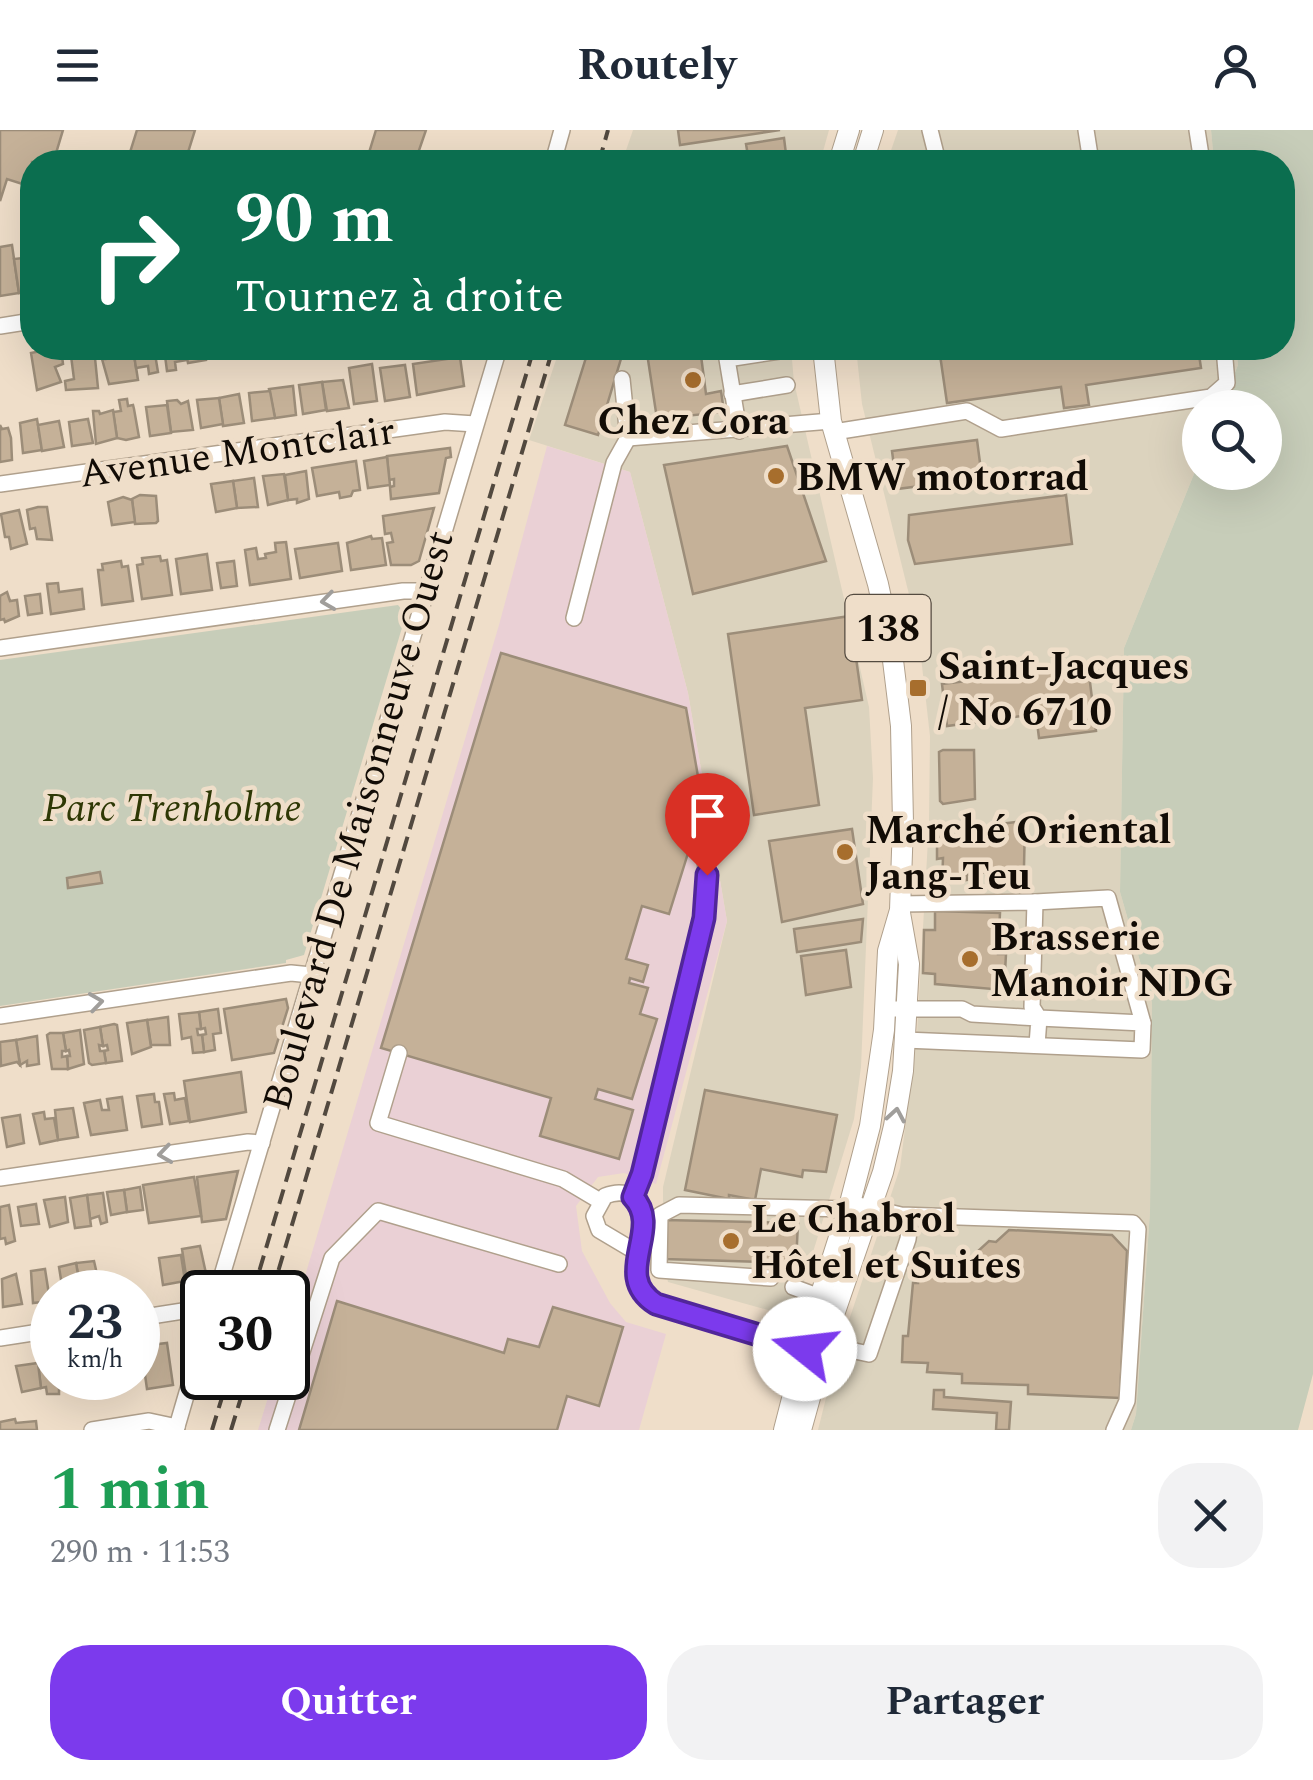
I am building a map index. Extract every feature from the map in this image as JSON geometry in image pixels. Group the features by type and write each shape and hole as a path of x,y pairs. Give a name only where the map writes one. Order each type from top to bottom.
{"main road":[{"name":"138","path":"801,1430 820,1297 849,1206 909,951 900,907 904,778 894,661 878,584 833,427 825,360"},
{"name":"138","path":"784,1430 872,1209 894,1126 905,1040 896,1010"}],"street":[{"name":"Boulevard De Maisonneuve Ouest","path":"224,1270 494,360"},
{"path":"726,360 739,430"},
{"path":"628,438 833,427 967,412 1002,429 1211,397 1227,383 1225,360"},
{"path":"574,618 614,463 628,438 622,379"},
{"path":"732,394 787,385"},
{"name":"Avenue Montclair","path":"0,484 451,422 474,424"},
{"path":"0,648 393,592 425,591"},
{"path":"633,1197 642,1174 704,918 704,848"},
{"path":"900,907 1108,898 1143,1023 1142,1050 905,1040"},
{"path":"1036,902 1032,1007 1039,1018 1036,1045"},
{"path":"0,1016 291,973 310,975"},
{"path":"896,1010 962,1009 972,1014 1143,1023"},
{"path":"400,1053 378,1123 562,1179 600,1201"},
{"path":"0,1178 262,1143"},
{"path":"636,1252 599,1230 594,1216 600,1201 612,1193 633,1197 641,1205 643,1236 636,1252 639,1286 650,1300 813,1351 836,1346 868,1354 908,1239 911,1216"},
{"path":"771,1278 660,1270 660,1214 678,1205 849,1206 911,1216 1134,1223 1138,1229 1127,1401 1114,1430"},
{"path":"278,1430 332,1258 378,1211 559,1264"},
{"path":"793,1286 820,1297"},
{"path":"0,1338 30,1333"},
{"path":"92,1430 148,1422 176,1429 185,1400"}],"shaded area":[{"path":"633,130 829,130 823,150 626,150"},
{"path":"898,130 1211,130 1213,150 891,150"},
{"path":"556,360 792,360 869,707 873,778 861,1067 854,1119 793,1317 668,1282 663,1260 663,1187 727,921 688,693 630,472 529,440"},
{"path":"857,360 1237,360 1228,390 1182,390 1182,490 1188,490 1124,648 1120,892 1152,1003 1150,1211 1136,1414 1131,1430 818,1430 835,1362 900,1168 917,1033 930,736 918,631 862,404"},
{"path":"547,446 630,472 688,693 727,921 656,1184 624,1173 598,1177 576,1206 582,1251 610,1303 626,1322 666,1334 639,1430 258,1430 267,1400 310,1400 310,1270 307,1270 499,625"}],"green space":[{"path":"1211,130 1313,130 1313,1374 1298,1430 1131,1430 1136,1414 1150,1211 1152,1003 1120,892 1124,648 1188,490 1282,490 1282,390 1228,390 1237,360 1295,360 1295,150 1213,150"},
{"name":"Parc Trenholme","path":"398,605 404,621 304,955 286,963 0,1006 0,660"}],"building":[{"path":"0,130 63,130 57,150 20,150 20,183 7,179 0,201"},
{"path":"137,130 195,130 189,150 131,150"},
{"path":"376,130 426,130 419,150 370,150"},
{"path":"678,130 780,130 680,145"},
{"path":"784,138 786,150 747,150 746,144"},
{"path":"12,245 19,293 0,296 0,247"},
{"path":"20,258 20,293 19,293 14,259"},
{"path":"32,360 62,360 63,364 55,367 61,382 37,390"},
{"path":"72,360 95,360 98,388 66,390 65,381 74,379"},
{"path":"102,360 135,360 138,380 109,384"},
{"path":"135,360 156,360 158,372 149,374 148,366 136,368"},
{"path":"166,360 187,360 175,362 176,370 167,371"},
{"path":"460,360 464,386 417,395 413,364"},
{"path":"585,360 621,360 598,435 565,425"},
{"path":"648,360 702,360 706,394 721,391 724,412 657,419"},
{"path":"941,360 1200,360 1201,368 1086,385 1089,405 1064,408 1061,387 947,403"},
{"path":"372,364 377,401 354,404 349,368"},
{"path":"405,365 410,397 385,401 380,368"},
{"path":"343,380 349,408 327,411 322,382"},
{"path":"322,382 326,410 303,414 299,385"},
{"path":"293,386 296,415 275,418 269,389"},
{"path":"270,391 275,418 252,421 249,393"},
{"path":"239,394 244,423 223,426 219,398"},
{"path":"219,398 223,424 201,428 197,400"},
{"path":"127,399 128,406 133,405 139,437 126,440 117,438 113,412 121,411 119,400"},
{"path":"177,400 181,404 188,401 193,430 171,432 167,401"},
{"path":"167,405 171,433 150,436 146,407"},
{"path":"113,410 117,438 96,444 93,411 100,414"},
{"path":"37,419 42,450 23,453 20,423"},
{"path":"88,419 93,443 72,446 69,422"},
{"path":"59,421 64,447 42,451 38,425"},
{"path":"0,425 2,429 8,428 12,460 0,462"},
{"path":"977,440 982,478 897,489 892,451"},
{"path":"787,446 826,561 693,594 664,465"},
{"path":"450,448 451,457 446,458 439,493 391,499 394,479 389,480 387,456"},
{"path":"387,457 390,485 368,488 364,461"},
{"path":"356,461 360,490 340,498 339,492 317,496 312,468"},
{"path":"306,471 309,499 297,503 297,499 288,500 285,475"},
{"path":"284,474 288,500 268,505 263,476"},
{"path":"254,478 258,507 237,508 233,481"},
{"path":"233,481 237,508 216,512 211,484"},
{"path":"1066,495 1072,544 915,564 908,540 909,515"},
{"path":"156,496 156,523 135,524 132,499"},
{"path":"123,497 132,500 135,522 112,525 108,502"},
{"path":"47,507 52,540 37,539 35,528 30,529 27,510"},
{"path":"434,508 419,561 391,565 387,543 393,542 391,533 385,534 383,516"},
{"path":"19,510 27,544 11,549 1,514"},
{"path":"371,536 382,538 386,565 351,570 347,543"},
{"path":"286,542 291,579 250,585 245,550 256,548 258,559 266,558 265,554 276,552 275,543"},
{"path":"338,543 342,571 300,578 295,549"},
{"path":"207,554 212,590 181,594 176,559"},
{"path":"160,556 161,561 167,560 172,595 142,599 137,565 143,564 142,558"},
{"path":"121,561 122,567 128,566 133,601 102,605 98,570 103,570 102,564"},
{"path":"234,561 237,586 221,588 217,563"},
{"path":"58,583 59,592 82,589 84,609 51,614 47,584"},
{"path":"7,592 10,601 17,600 19,616 5,622 0,620 0,596"},
{"path":"40,594 42,613 28,615 25,596"},
{"path":"850,616 862,700 805,708 819,805 754,815 728,634"},
{"path":"501,653 686,708 703,805 669,914 642,906 626,959 648,965 643,982 630,978 629,983 648,988 640,1014 657,1019 632,1099 598,1089 595,1099 633,1110 619,1159 540,1136 551,1098 381,1048"},
{"path":"1088,666 1096,731 1039,738 1036,714 947,726 942,684"},
{"path":"974,750 975,799 943,804 940,801 939,752"},
{"path":"1025,821 1024,867 967,875 967,880 942,884 943,858 937,859 937,837 967,836 967,829 991,829 992,825"},
{"path":"852,829 863,904 782,922 769,841"},
{"path":"100,872 102,883 68,888 67,878"},
{"path":"935,911 1000,913 998,954 1006,954 1004,990 935,984 935,974 923,973 924,930 935,930"},
{"path":"863,919 861,942 797,952 794,929"},
{"path":"846,950 851,987 806,995 801,956"},
{"path":"286,999 288,1008 274,1053 232,1060 224,1009"},
{"path":"218,1009 221,1033 213,1034 215,1050 204,1052 202,1035 206,1034 205,1028 201,1029 199,1012"},
{"path":"199,1012 201,1029 197,1029 198,1035 202,1035 204,1052 193,1053 191,1037 182,1039 179,1014"},
{"path":"168,1017 170,1045 151,1045 147,1020"},
{"path":"147,1020 151,1047 132,1054 127,1023"},
{"path":"114,1024 122,1061 106,1063 104,1051 108,1050 107,1045 103,1046 100,1027"},
{"path":"100,1027 100,1051 104,1051 106,1063 92,1065 84,1030"},
{"path":"80,1030 84,1064 68,1069 70,1056 63,1033"},
{"path":"63,1033 66,1051 62,1051 62,1057 67,1056 68,1069 52,1069 47,1035"},
{"path":"37,1036 39,1064 27,1066 27,1061 20,1065 16,1040"},
{"path":"16,1040 20,1065 17,1062 1,1066 0,1042"},
{"path":"241,1072 246,1112 190,1122 184,1081"},
{"path":"705,1090 837,1115 826,1172 803,1170 802,1177 761,1169 755,1200 685,1190"},
{"path":"174,1093 175,1100 185,1098 189,1121 170,1124 164,1094"},
{"path":"154,1094 162,1124 142,1127 137,1096"},
{"path":"122,1097 127,1130 91,1135 84,1103 100,1100 102,1110 109,1110 107,1099"},
{"path":"73,1108 78,1137 58,1140 55,1110"},
{"path":"44,1112 45,1119 54,1118 58,1140 40,1144 33,1114"},
{"path":"20,1115 24,1143 7,1147 2,1118"},
{"path":"238,1171 226,1219 202,1222 197,1177"},
{"path":"194,1177 201,1216 149,1223 143,1185"},
{"path":"140,1187 143,1210 127,1212 124,1190"},
{"path":"124,1190 127,1212 111,1215 107,1192"},
{"path":"103,1193 107,1222 101,1224 99,1216 90,1219 87,1195"},
{"path":"87,1195 91,1226 75,1228 70,1198"},
{"path":"65,1197 68,1222 50,1227 44,1200"},
{"path":"36,1204 39,1224 21,1226 18,1207"},
{"path":"9,1205 15,1241 6,1244 5,1238 0,1239 0,1207"},
{"name":"Le Chabrol Hôtel et Suites","path":"665,1220 798,1223 796,1263 664,1259"},
{"path":"1009,1230 1112,1235 1127,1251 1120,1398 1028,1394 1028,1385 962,1383 962,1374 927,1372 928,1363 902,1362 913,1283 918,1283 919,1256 957,1258 956,1265 965,1275 966,1262 989,1241 996,1242"},
{"path":"200,1246 205,1270 185,1270 182,1249"},
{"path":"181,1255 180,1282 163,1285 159,1258"},
{"path":"94,1261 96,1270 77,1270 76,1263"},
{"path":"76,1263 77,1270 59,1270"},
{"path":"16,1274 22,1304 3,1307 2,1279"},
{"path":"337,1301 504,1353 508,1339 539,1347 553,1307 623,1327 599,1406 567,1396 557,1430 299,1430"},
{"path":"167,1343 173,1385 160,1387 160,1344"},
{"path":"30,1364 30,1390 22,1392 16,1366"},
{"path":"934,1390 944,1390 944,1397 1011,1402 1009,1430 996,1430 997,1413 933,1409"},
{"path":"15,1419 16,1423 36,1421 37,1430 0,1430 0,1422"}],"railway":[{"path":"602,150 608,130"},
{"path":"260,1270 530,360"},
{"path":"279,1270 549,360"},
{"path":"212,1430 221,1400"},
{"path":"231,1430 240,1400"}],"place":[{"name":"Chez Cora","path":"693,380"},
{"name":"BMW motorrad","path":"776,476"},
{"name":"Saint-Jacques / No 6710","path":"918,688"},
{"name":"Marché Oriental Jang-Teu","path":"845,852"},
{"name":"Brasserie Manoir NDG","path":"970,959"},
{"name":"Le Chabrol Hôtel et Suites","path":"731,1241"}],"route":[{"path":"707,875 704,918 642,1174 633,1197 643,1213 643,1236 636,1252 639,1286 656,1304 805,1349"}]}
